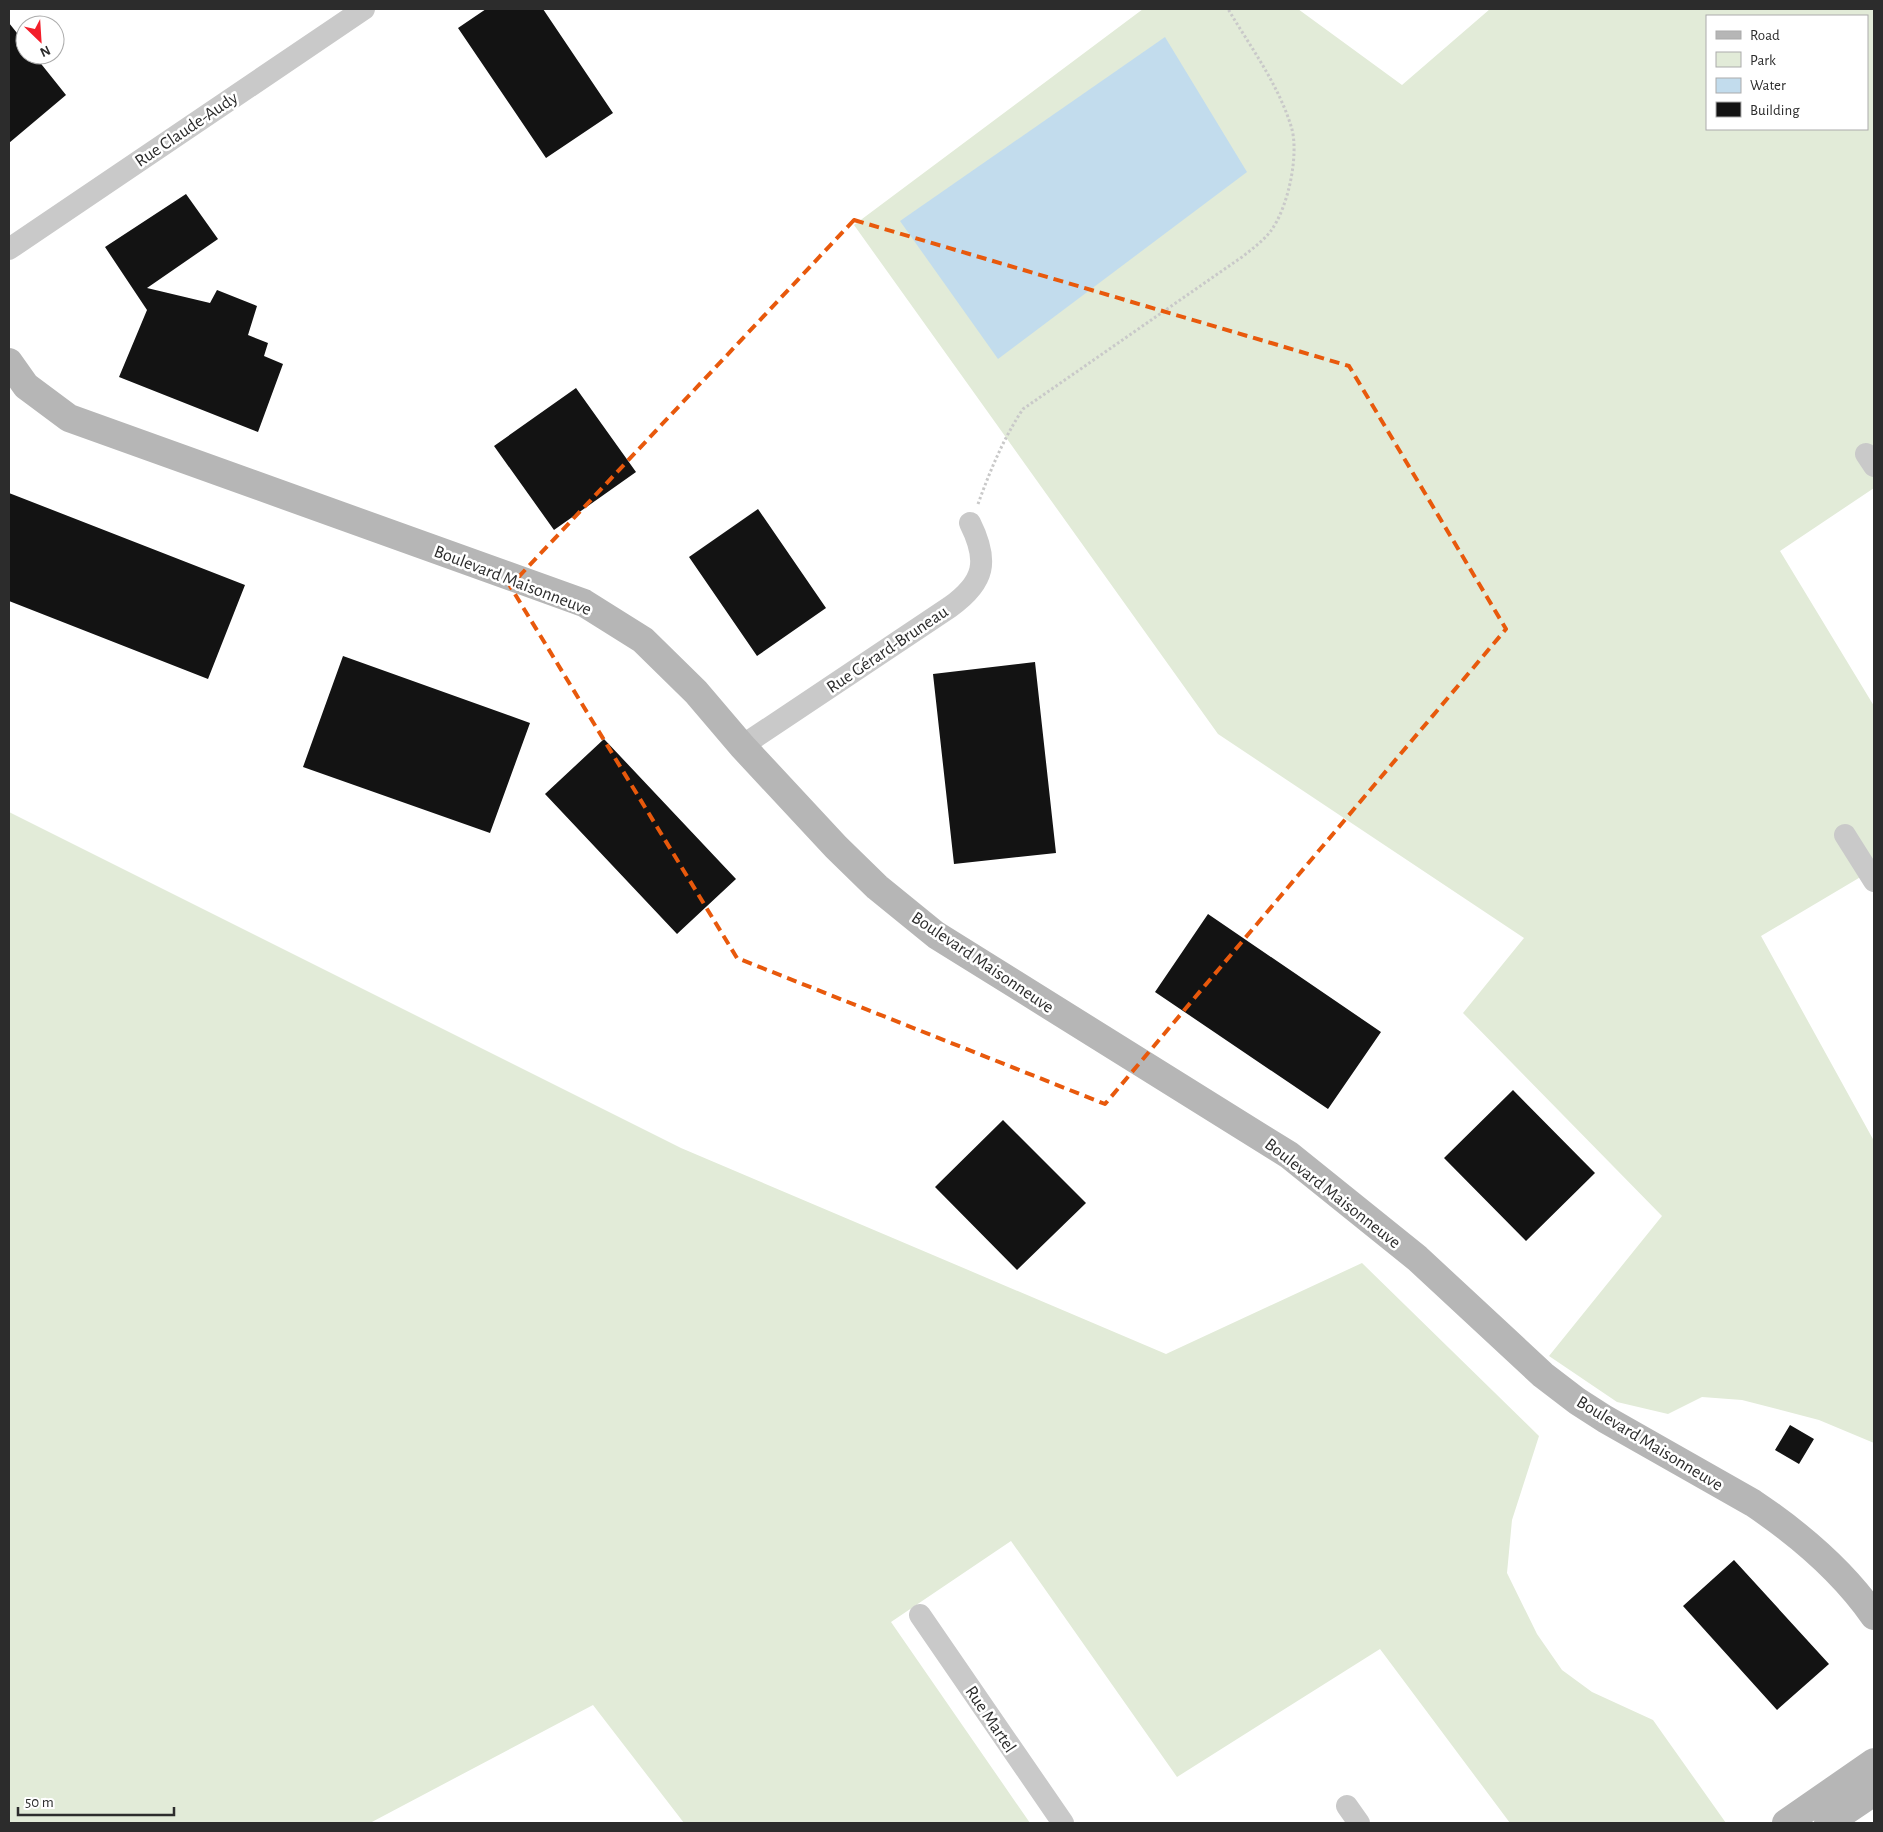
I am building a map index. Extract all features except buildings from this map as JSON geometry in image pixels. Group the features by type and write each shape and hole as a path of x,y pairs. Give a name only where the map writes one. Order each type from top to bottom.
{"street":[{"name":"Rue Claude-Audy","path":"9,249 364,9"},
{"name":"Boulevard Maisonneuve","path":"9,362 26,386 69,418 584,603 643,640 696,692 742,746 836,847 877,887 936,935 1289,1155 1417,1258 1543,1375 1577,1401 1753,1504 1806,1542 1852,1588 1874,1616"},
{"name":"Rue Gérard-Bruneau","path":"742,746 968,593 978,577 982,560 981,548 970,523"},
{"path":"1844,835 1874,881"},
{"name":"Rue Martel","path":"920,1615 1063,1823"},
{"path":"1786,1823 1874,1762"},
{"path":"1828,1823 1874,1792"}],"path":[{"path":"970,523 994,462 1023,409 1242,257 1259,244 1280,215 1290,183 1294,141 1292,127 1272,83 1228,9"}],"highlighted area":[{"path":"854,220 1349,366 1506,629 1105,1104 737,958 510,586"}],"green space":[{"path":"1143,9 1298,9 1402,85 1490,9 1874,9 1874,488 1780,551 1874,706 1874,869 1761,936 1874,1141 1874,1443 1819,1420 1742,1400 1702,1397 1668,1414 1617,1402 1549,1356 1662,1216 1463,1013 1524,938 1218,734 854,225"},
{"path":"9,812 681,1148 1166,1354 1362,1263 1539,1436 1512,1520 1507,1573 1537,1634 1562,1670 1592,1692 1653,1720 1726,1823 1510,1823 1380,1649 1177,1777 1011,1541 891,1622 1030,1823 684,1823 593,1705 370,1823 9,1823"}],"water":[{"path":"1165,37 1247,172 998,359 900,221"}]}
